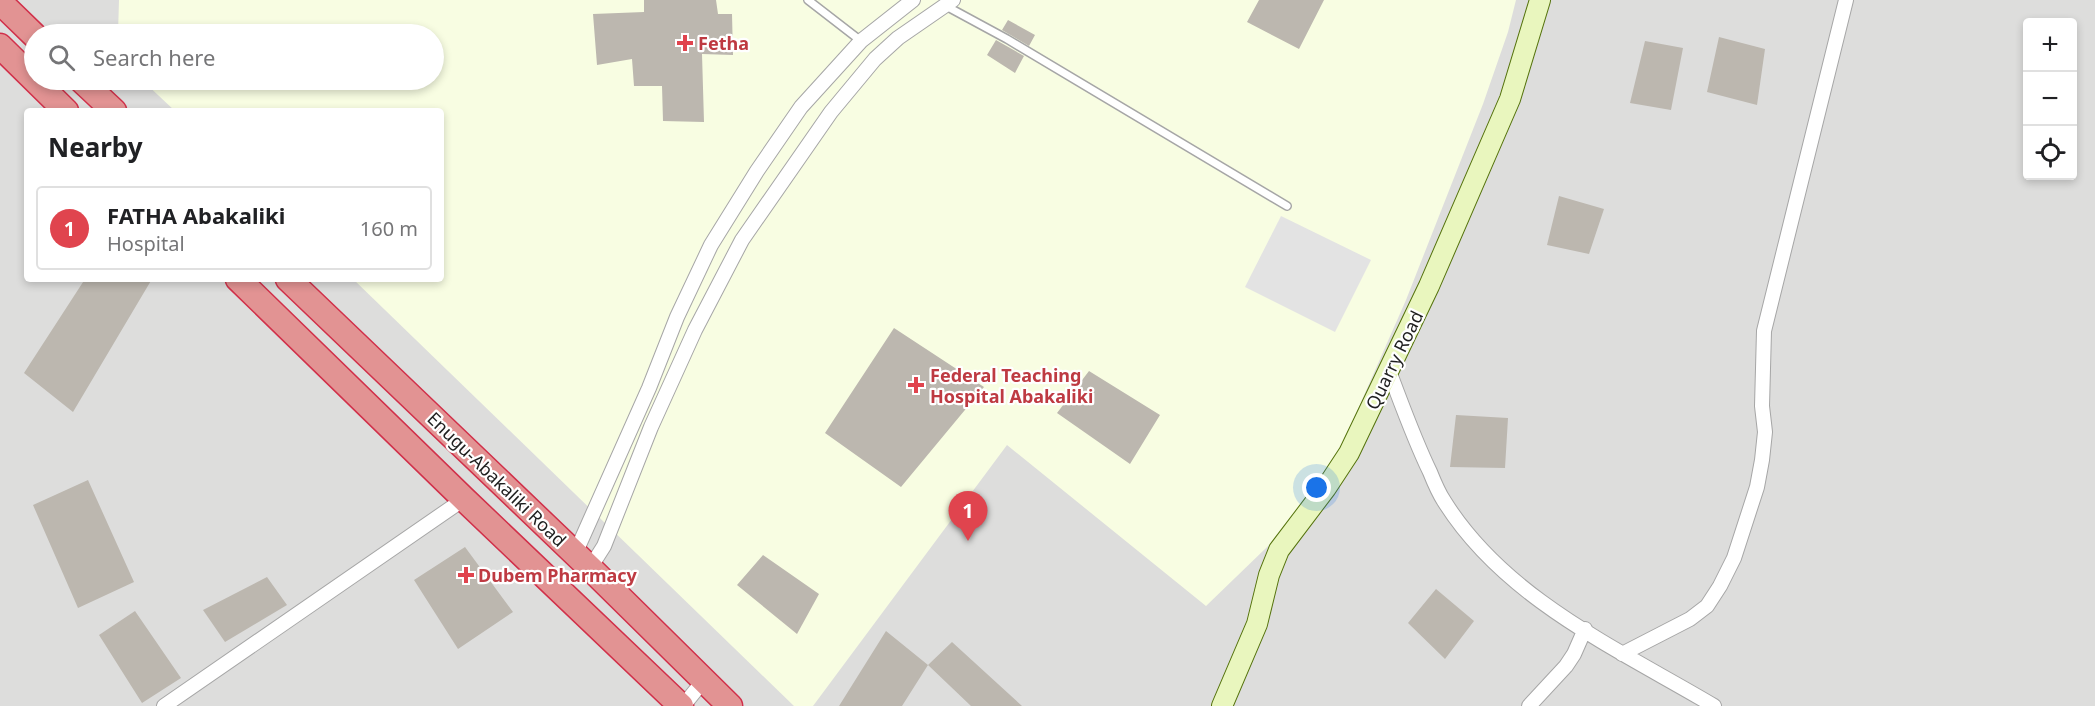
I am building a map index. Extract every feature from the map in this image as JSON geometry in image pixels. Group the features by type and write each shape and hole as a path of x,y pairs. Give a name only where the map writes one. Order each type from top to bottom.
{"highway":[{"path":"0,2 24,25"},
{"path":"0,46 24,70"},
{"path":"45,90 63,108"},
{"path":"92,90 111,108"},
{"path":"241,282 464,500 682,706"},
{"name":"Enugu-Abakaliki Road","path":"291,282 583,561 730,706"}],"street":[{"path":"583,561 677,317 711,244 801,107 861,41 913,0"},
{"name":"Quarry Road","path":"1222,706 1257,624 1269,575 1279,550 1326,488 1349,453 1434,276 1510,99 1540,0"},
{"path":"1622,654 1690,620 1707,606 1734,558 1757,487 1762,460 1765,432 1762,406 1764,331 1846,0"},
{"path":"583,561 604,546 634,475 651,427 690,341 742,240 831,112 875,59 898,38 948,2"},
{"path":"1389,371 1419,449 1443,500 1470,538 1504,571 1551,608 1622,654 1713,706"},
{"path":"164,706 464,500"},
{"path":"1529,706 1566,666 1585,629"},
{"path":"682,706 704,680"}],"lane":[{"path":"808,0 861,41"},
{"path":"948,2 1287,206"}],"shaded area":[{"path":"0,0 2095,0 2095,706 0,706"},
{"name":"Federal Teaching Hospital Abakaliki","path":"119,0 1516,0 1508,32 1483,104 1406,300 1332,468 1295,520 1206,606 1007,445 813,706 794,706 356,282 444,282 444,108 172,108 153,90 444,90 444,24 118,24"},
{"path":"1281,216 1371,260 1335,332 1245,287"}],"building":[{"path":"644,0 716,0 718,14 732,14 733,55 702,54 704,122 663,121 662,86 634,86 632,59 597,65 593,14 644,12"},
{"path":"1259,0 1324,0 1299,49 1247,22"},
{"path":"1008,20 1035,35 1029,46 1002,30"},
{"path":"1719,37 1765,49 1757,105 1707,92"},
{"path":"996,40 1024,56 1015,73 987,55"},
{"path":"1645,41 1683,48 1671,110 1630,103"},
{"path":"1559,196 1604,209 1589,254 1547,245"},
{"path":"83,282 150,282 73,412 24,373"},
{"path":"894,328 984,387 901,487 825,433"},
{"path":"1089,371 1160,415 1130,464 1057,413"},
{"path":"1456,415 1508,418 1505,468 1450,467"},
{"path":"88,480 134,582 78,608 33,505"},
{"path":"465,547 513,612 458,649 414,580"},
{"path":"763,555 819,594 797,634 737,585"},
{"path":"267,577 287,605 225,642 203,610"},
{"path":"1436,589 1474,621 1445,659 1408,623"},
{"path":"135,611 181,678 142,703 99,635"},
{"path":"886,631 928,665 902,706 839,706"},
{"path":"952,642 1022,706 971,706 928,665"}],"place":[{"name":"Fetha","path":"685,43"},
{"name":"Federal Teaching Hospital Abakaliki","path":"916,385"},
{"name":"FATHA Abakaliki","path":"968,541"},
{"name":"Dubem Pharmacy","path":"466,575"}]}
